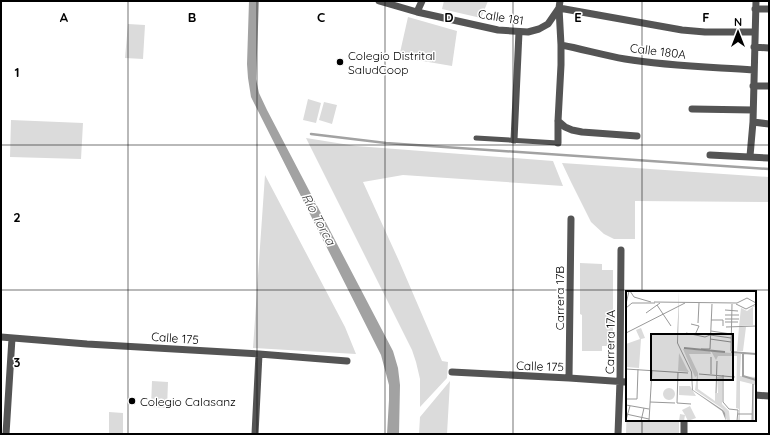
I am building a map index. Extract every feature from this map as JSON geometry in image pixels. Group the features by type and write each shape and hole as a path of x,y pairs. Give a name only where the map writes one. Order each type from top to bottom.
{"street":[{"name":"Calle 181","path":"379,1 389,2 417,12 498,30 519,32 528,32 539,29 548,24 560,4"},
{"path":"417,12 422,1"},
{"path":"750,156 753,122 753,70 756,1"},
{"path":"476,138 558,143 561,65 560,4 682,30 755,32"},
{"path":"755,9 769,9"},
{"path":"514,140 519,32"},
{"name":"Calle 180A","path":"561,45 624,58 671,65 753,70"},
{"path":"754,47 769,48"},
{"path":"753,86 769,86"},
{"path":"692,109 753,110"},
{"path":"558,121 569,129 582,132 637,136"},
{"path":"753,122 769,124"},
{"path":"710,155 769,158"},
{"name":"Carrera 17B","path":"570,378 571,219"},
{"name":"Carrera 17A","path":"618,434 624,381 621,250"},
{"name":"Calle 175","path":"1,337 347,361"},
{"path":"6,434 12,338"},
{"path":"256,434 259,354"},
{"name":"Calle 175","path":"452,372 624,381"},
{"path":"756,395 769,396"},
{"path":"684,421 684,434"}],"shaded area":[{"path":"444,1 488,1 481,18 442,9"},
{"path":"408,17 457,31 452,66 399,57"},
{"path":"128,24 145,25 143,59 125,58"},
{"path":"308,99 321,103 316,123 303,120"},
{"path":"324,102 337,105 332,124 319,120"},
{"path":"11,120 83,123 81,159 10,157"},
{"path":"306,138 356,146 553,161 563,186 403,175 363,182 442,361 448,362 447,378 420,407 420,379 412,350"},
{"path":"562,163 769,177 769,202 635,201 635,239 614,239 604,234 591,222"},
{"path":"265,175 345,327 356,354 253,348"},
{"path":"580,263 602,264 602,270 613,270 613,346 602,346 602,351 582,351"},
{"path":"152,381 168,382 167,408 151,407"},
{"path":"450,381 447,434 419,434 420,417"},
{"path":"109,412 123,413 123,434 109,434"},
{"path":"626,421 679,421 679,434 626,434"}],"water":[{"name":"Río Torca","path":"249,1 259,1 256,79 259,93 393,351 398,368 400,385 399,434 387,434 389,385 381,355 251,97 247,64"}],"waterway":[{"path":"311,134 386,143 769,169"}],"place":[{"name":"Colegio Distrital SaludCoop","path":"340,62"},
{"name":"Colegio Calasanz","path":"132,401"}]}
